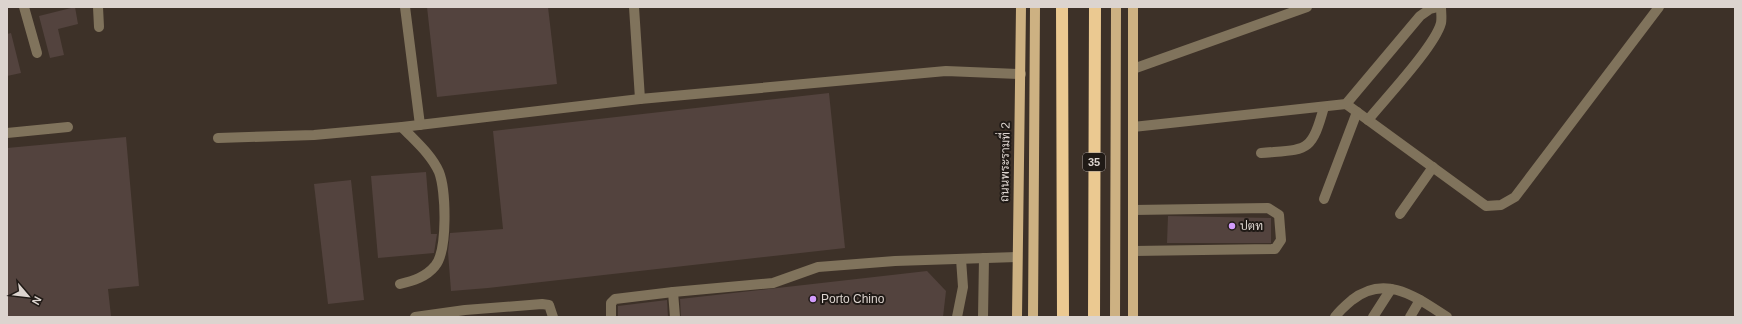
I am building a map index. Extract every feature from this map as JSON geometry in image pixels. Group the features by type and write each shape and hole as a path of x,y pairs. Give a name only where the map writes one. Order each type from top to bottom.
{"highway":[{"path":"1062,7 1062,317"},
{"name":"35","path":"1094,317 1095,7"}],"main road":[{"name":"ถนนพระรามที่ 2","path":"1016,317 1021,7"},
{"path":"1033,317 1035,7"},
{"path":"1115,317 1116,7"},
{"path":"1133,7 1133,317"}],"street":[{"path":"24,7 37,53"},
{"path":"98,7 99,27"},
{"path":"405,7 420,125"},
{"path":"634,7 640,99"},
{"path":"1133,69 1307,7"},
{"path":"1133,127 1346,104 1420,16 1430,9 1439,7 1441,22 1435,36 1422,55 1368,120"},
{"path":"1346,104 1486,206 1501,205 1515,196 1659,7"},
{"path":"218,138 314,135 402,127 640,99 946,71 1021,74"},
{"path":"1261,153 1296,150 1309,145 1318,131 1324,107"},
{"path":"1324,199 1357,112"},
{"path":"7,133 68,127"},
{"path":"400,284 418,280 436,266 441,254 445,210 439,173 428,155 402,127"},
{"path":"1400,214 1433,167"},
{"path":"1133,210 1268,208 1279,215 1281,240 1275,249 1133,251"},
{"path":"610,317 611,303 615,299 773,283 818,267 895,261 1017,257"},
{"path":"983,317 984,258"},
{"path":"957,317 963,287 961,259"},
{"path":"1335,317 1339,311 1361,293 1372,288 1401,291 1420,300 1447,317"},
{"path":"1373,317 1391,289"},
{"path":"673,292 675,317"},
{"path":"1410,317 1420,300"},
{"path":"416,317 466,314 542,304 549,305 552,317"}],"building":[{"path":"75,7 78,24 58,29 64,55 50,58 39,16"},
{"path":"427,7 548,7 557,84 437,97"},
{"path":"11,33 21,73 7,76 7,34"},
{"path":"829,93 845,248 451,291 448,252 450,233 503,229 493,131"},
{"path":"126,137 139,286 108,289 111,316 7,317 7,148"},
{"path":"426,172 431,234 437,234 434,253 378,258 371,176"},
{"path":"351,180 364,300 328,304 314,184"},
{"path":"1168,216 1271,218 1271,243 1167,243"},
{"name":"Porto Chino","path":"927,271 946,291 943,317 681,317 680,299"},
{"path":"667,300 668,317 618,317 618,306"}],"place":[{"name":"ปตท","path":"1232,226"},
{"name":"Porto Chino","path":"813,299"}]}
